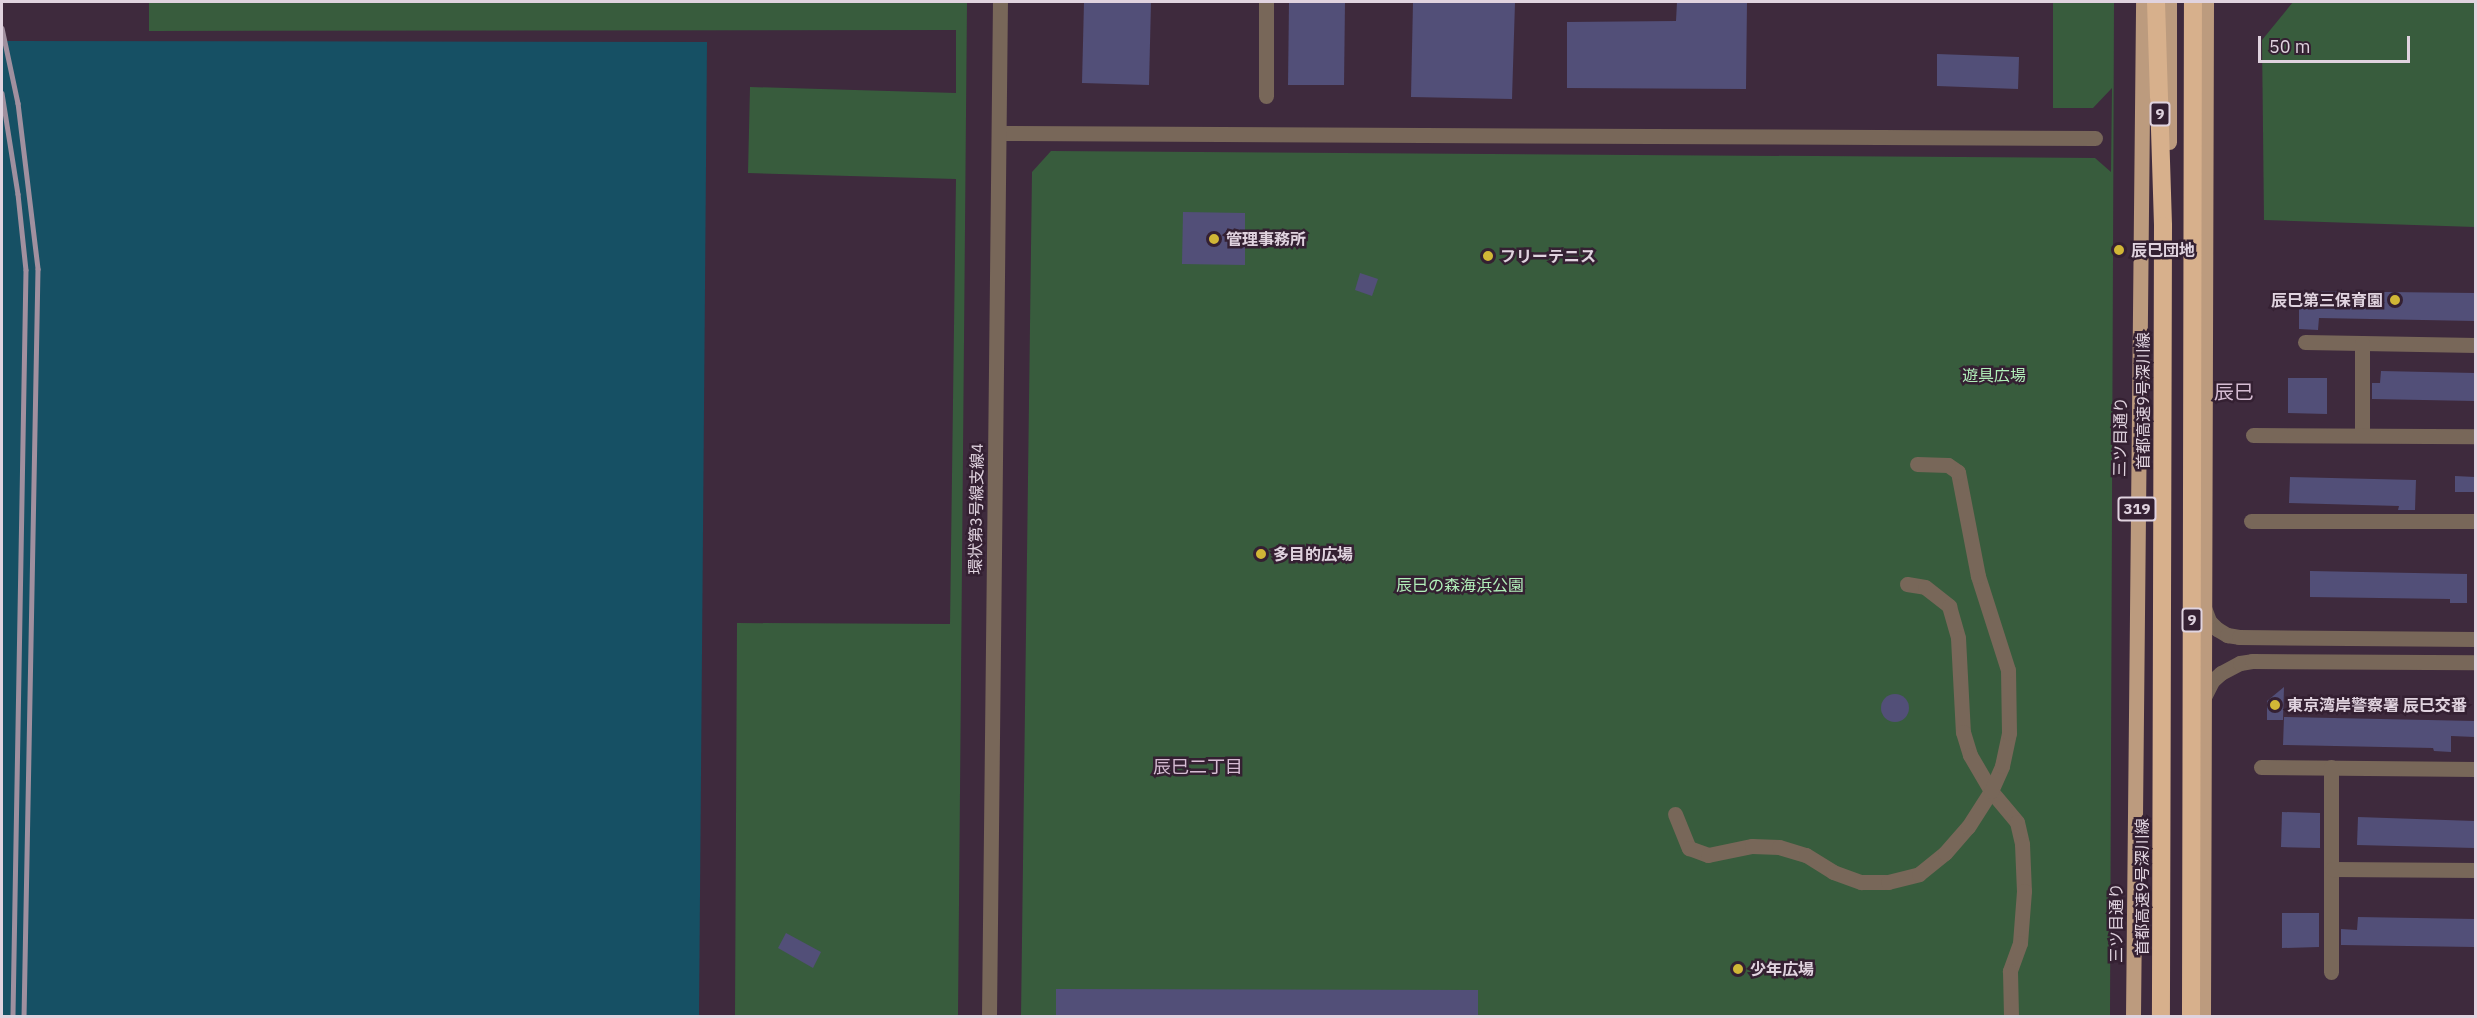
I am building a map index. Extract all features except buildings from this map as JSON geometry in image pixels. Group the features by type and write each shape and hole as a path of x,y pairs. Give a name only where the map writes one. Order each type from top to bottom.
{"highway":[{"name":"首都高速9号深川線","path":"2157,2 2163,226 2161,1017"},
{"path":"2185,2 2192,224"},
{"name":"9","path":"2191,1017 2193,2"}],"main road":[{"name":"三ツ目通り","path":"2133,1017 2143,2"},
{"name":"319","path":"2169,2 2169,1017"},
{"path":"2203,1017 2206,2"}],"street":[{"name":"環状第3号線支線4","path":"989,1017 1000,2"},
{"path":"1266,2 1266,96"},
{"path":"999,133 2095,138"},
{"path":"2305,342 2475,345"},
{"path":"2362,343 2362,435"},
{"path":"2253,435 2475,436"},
{"path":"1675,814 1689,848 1708,855 1752,846 1779,847 1806,855 1833,872 1861,882 1888,882 1919,874 1945,853 1968,827 1991,791 2002,766 2009,733 2008,670 1978,576 1958,472 1948,465 1917,464"},
{"path":"2251,521 2475,521"},
{"path":"1907,584 1925,587 1949,606 1958,638 1963,732 1973,762 1991,791 2017,822 2022,844 2024,891 2020,943 2010,971 2011,1017"},
{"path":"2203,606 2209,621 2217,629 2227,635 2239,637 2475,639"},
{"path":"2204,697 2212,681 2221,673 2240,663 2252,661 2475,662"},
{"path":"2261,767 2475,769"},
{"path":"2331,768 2331,972"},
{"path":"2332,869 2475,870"}],"green space":[{"path":"149,2 967,2 958,1016 735,1016 737,623 950,624 956,179 748,173 750,87 956,93 956,30 149,31"},
{"name":"辰巳の森海浜公園","path":"2053,2 2114,2 2110,1016 1021,1016 1032,172 1051,151 2095,158 2111,172 2112,88 2093,108 2053,108"},
{"path":"2293,2 2475,2 2475,227 2264,220 2262,40"}],"water":[{"path":"2,41 707,42 699,1016 2,1016"}],"railway":[{"path":"2,28 18,103 38,269 24,1016"},
{"path":"2,93 18,194 26,270 13,1016"}],"place":[{"name":"管理事務所","path":"1214,239"},
{"name":"辰巳団地","path":"2119,250"},
{"name":"フリーテニス","path":"1488,256"},
{"name":"辰巳第三保育園","path":"2395,300"},
{"name":"多目的広場","path":"1261,554"},
{"name":"東京湾岸警察署 辰巳交番","path":"2275,705"},
{"name":"少年広場","path":"1738,969"}],"district":[{"name":"辰巳","path":"2234,391"},
{"name":"辰巳二丁目","path":"1198,767"}],"park label":[{"name":"遊具広場","path":"1994,375"}]}
